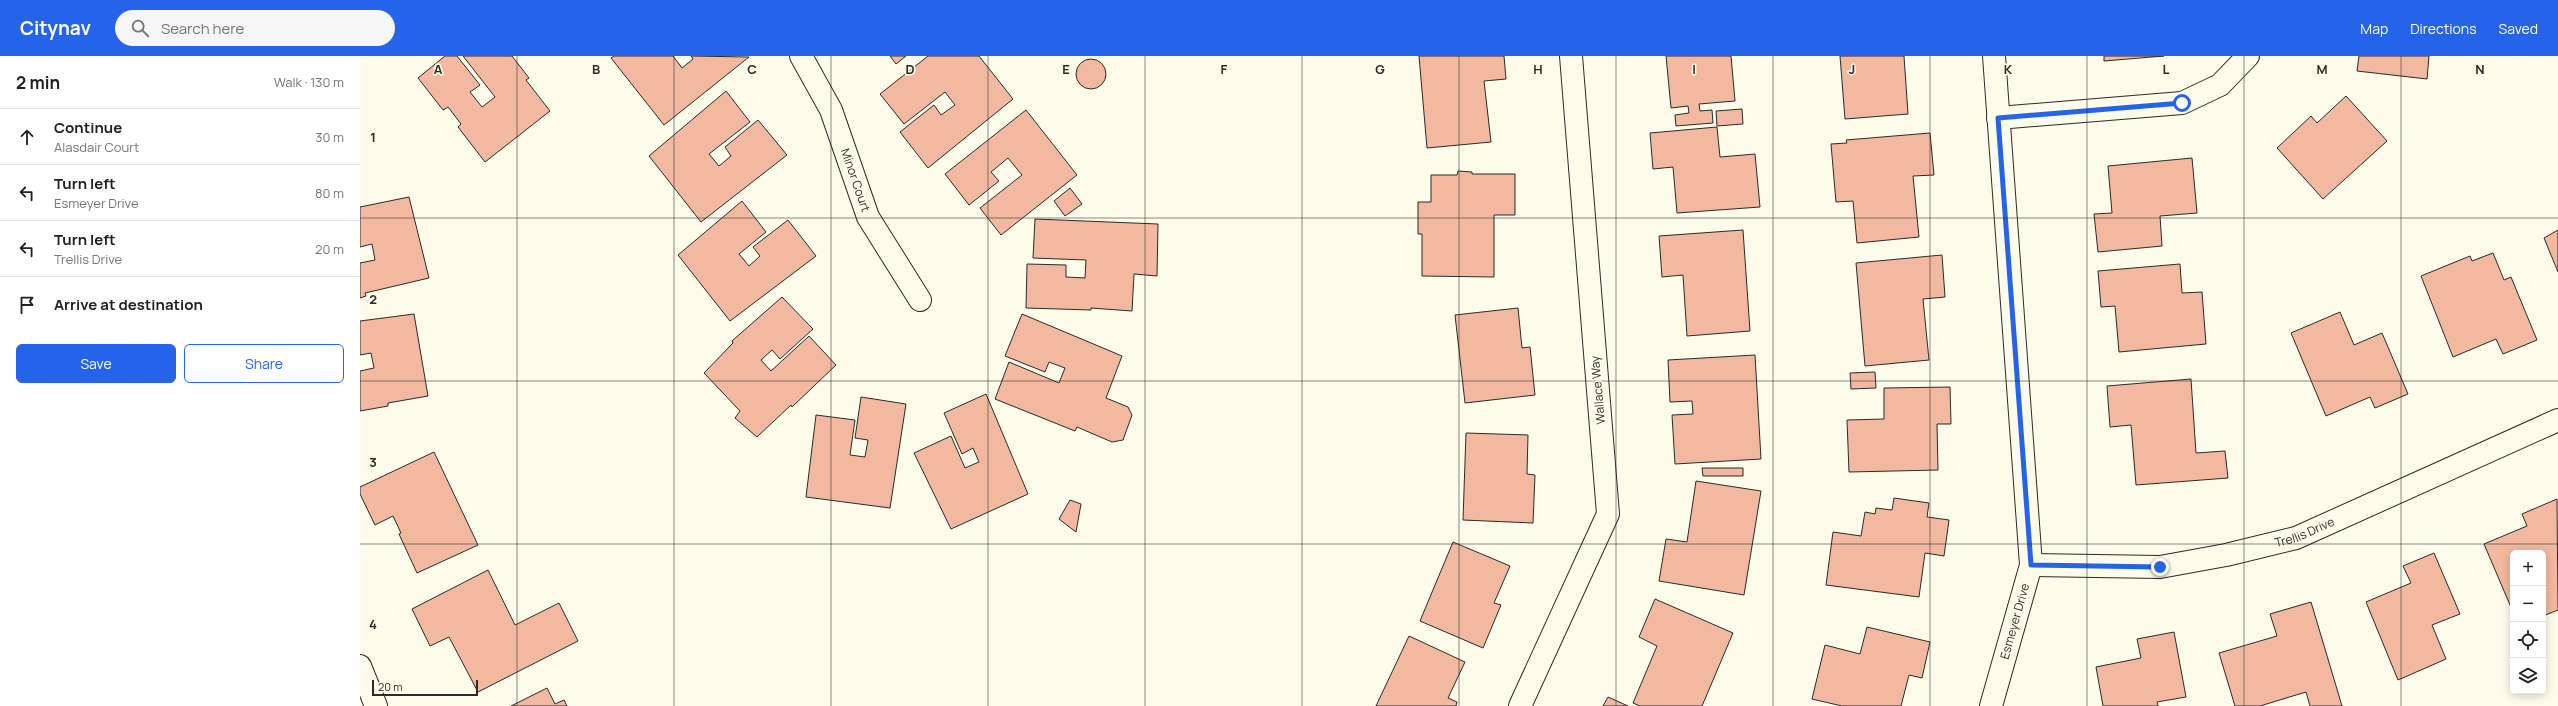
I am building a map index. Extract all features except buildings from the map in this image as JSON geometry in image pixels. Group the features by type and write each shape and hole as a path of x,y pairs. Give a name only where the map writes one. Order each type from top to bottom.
{"street":[{"name":"Minor Court","path":"801,56 831,110 868,217 920,300"},
{"name":"Wallace Way","path":"1520,706 1608,514 1571,56"},
{"name":"Esmeyer Drive","path":"1991,706 2031,565 1994,56"},
{"path":"1998,118 2182,103 2220,85 2248,56"},
{"name":"Trellis Drive","path":"2031,565 2160,567 2226,555 2296,538 2558,420"},
{"path":"360,666 376,706"}],"route":[{"path":"2160,567 2031,565 1998,118 2182,103"}]}
